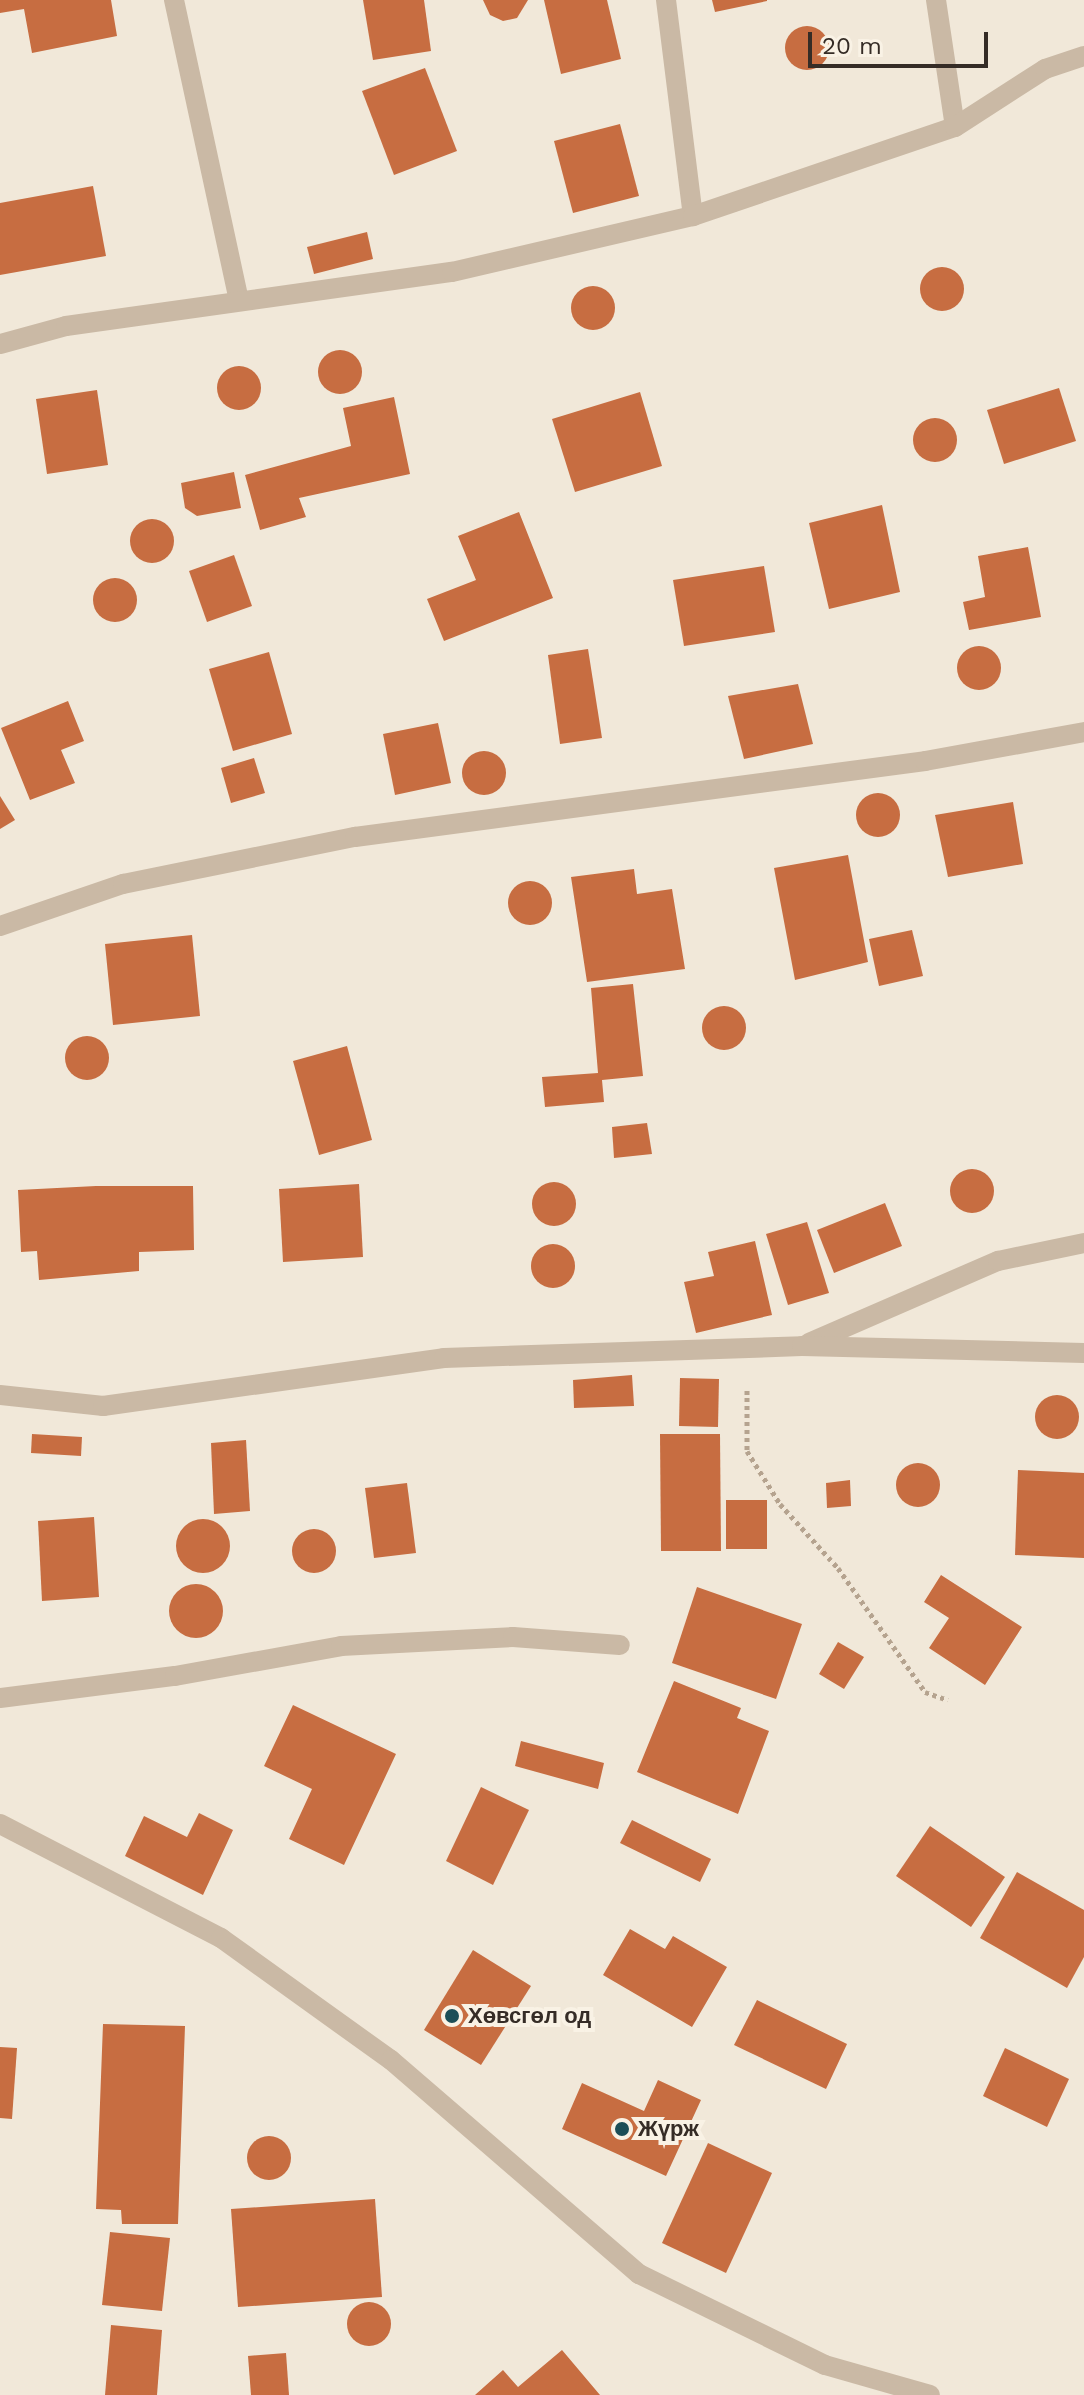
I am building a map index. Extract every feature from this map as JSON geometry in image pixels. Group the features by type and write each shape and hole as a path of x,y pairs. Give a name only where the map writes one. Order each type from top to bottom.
{"street":[{"path":"174,0 239,301"},
{"path":"666,0 693,216"},
{"path":"936,0 955,127"},
{"path":"0,344 66,326 452,272 693,216 955,127 1045,69 1084,56"},
{"path":"0,926 123,884 355,837 925,761 1084,732"},
{"path":"802,1346 998,1261 1084,1243"},
{"path":"0,1395 103,1406 444,1358 802,1346 1084,1353"},
{"path":"0,1698 175,1676 341,1646 513,1637 620,1645"},
{"path":"0,1824 221,1938 391,2060 639,2274 825,2365 930,2395"}],"path":[{"path":"751,1349 747,1451 780,1504 838,1568 925,1692 948,1700"}],"building":[{"path":"0,0 111,0 117,36 32,53 24,9 0,13"},
{"path":"363,0 424,0 431,51 373,60"},
{"path":"483,0 528,0 517,18 503,21 490,15"},
{"path":"544,0 607,0 621,59 561,74"},
{"path":"712,0 767,0 767,1 715,12"},
{"path":"807,26 823,32 829,48 823,64 807,70 791,64 785,48 791,32"},
{"path":"425,68 457,151 394,175 362,91"},
{"path":"620,124 639,196 573,213 554,141"},
{"path":"93,186 106,256 0,275 0,203"},
{"path":"367,232 373,259 314,274 307,247"},
{"path":"942,267 958,273 964,289 958,305 942,311 926,305 920,289 926,273"},
{"path":"593,286 609,292 615,308 609,324 593,330 577,324 571,308 577,292"},
{"path":"340,350 356,356 362,372 356,388 340,394 324,388 318,372 324,356"},
{"path":"239,366 255,372 261,388 255,404 239,410 223,404 217,388 223,372"},
{"path":"1059,388 1076,441 1004,464 987,410"},
{"path":"97,390 108,465 47,474 36,399"},
{"path":"640,392 662,466 575,492 552,419"},
{"path":"394,397 410,474 299,498 306,517 260,530 245,475 351,446 343,408"},
{"path":"935,418 951,424 957,440 951,456 935,462 919,456 913,440 919,424"},
{"path":"234,472 241,508 197,516 185,508 181,483"},
{"path":"882,505 900,592 829,609 809,523"},
{"path":"519,512 553,598 444,641 427,599 476,580 458,536"},
{"path":"152,519 168,525 174,541 168,557 152,563 136,557 130,541 136,525"},
{"path":"1028,547 1041,617 969,630 963,602 985,597 978,556"},
{"path":"234,555 252,606 207,622 189,571"},
{"path":"764,566 775,632 684,646 673,580"},
{"path":"115,578 131,584 137,600 131,616 115,622 99,616 93,600 99,584"},
{"path":"979,646 995,652 1001,668 995,684 979,690 963,684 957,668 963,652"},
{"path":"588,649 602,738 560,744 548,655"},
{"path":"269,652 292,734 233,751 209,669"},
{"path":"798,684 813,744 744,759 728,696"},
{"path":"68,701 84,741 61,750 75,783 30,800 1,728"},
{"path":"438,723 451,783 395,795 383,734"},
{"path":"484,751 500,757 506,773 500,789 484,795 468,789 462,773 468,757"},
{"path":"254,758 265,793 231,803 221,768"},
{"path":"878,793 894,799 900,815 894,831 878,837 862,831 856,815 862,799"},
{"path":"0,796 15,820 0,829"},
{"path":"1013,802 1023,864 948,877 935,815"},
{"path":"848,855 868,962 795,980 774,868"},
{"path":"634,869 637,894 672,889 685,969 587,982 571,877"},
{"path":"530,881 546,887 552,903 546,919 530,925 514,919 508,903 514,887"},
{"path":"912,930 923,976 879,986 869,939"},
{"path":"192,935 200,1016 113,1025 105,944"},
{"path":"633,984 643,1076 602,1080 604,1102 545,1107 542,1077 598,1073 591,988"},
{"path":"724,1006 740,1012 746,1028 740,1044 724,1050 708,1044 702,1028 708,1012"},
{"path":"87,1036 103,1042 109,1058 103,1074 87,1080 71,1074 65,1058 71,1042"},
{"path":"347,1046 372,1140 319,1155 293,1061"},
{"path":"647,1123 652,1154 614,1158 612,1127"},
{"path":"972,1169 988,1175 994,1191 988,1207 972,1213 956,1207 950,1191 956,1175"},
{"path":"554,1182 570,1188 576,1204 570,1220 554,1226 538,1220 532,1204 538,1188"},
{"path":"359,1184 363,1257 283,1262 279,1189"},
{"path":"193,1186 194,1250 139,1252 139,1271 39,1280 37,1251 21,1252 18,1190"},
{"path":"885,1203 902,1246 834,1273 817,1230"},
{"path":"807,1222 829,1293 788,1305 766,1234"},
{"path":"755,1241 772,1315 696,1333 684,1282 714,1276 708,1252"},
{"path":"553,1244 569,1250 575,1266 569,1282 553,1288 537,1282 531,1266 537,1250"},
{"path":"632,1375 634,1406 574,1408 573,1380"},
{"path":"680,1378 719,1379 718,1427 679,1426"},
{"path":"1057,1395 1073,1401 1079,1417 1073,1433 1057,1439 1041,1433 1035,1417 1041,1401"},
{"path":"32,1434 82,1437 81,1456 31,1453"},
{"path":"660,1434 720,1434 721,1551 661,1551"},
{"path":"246,1440 250,1511 214,1514 211,1443"},
{"path":"918,1463 934,1469 940,1485 934,1501 918,1507 902,1501 896,1485 902,1469"},
{"path":"1018,1470 1084,1473 1084,1558 1015,1555"},
{"path":"850,1480 851,1506 827,1508 826,1483"},
{"path":"407,1483 416,1553 374,1558 365,1488"},
{"path":"726,1500 767,1500 767,1549 726,1549"},
{"path":"94,1517 99,1597 42,1601 38,1521"},
{"path":"203,1519 222,1527 230,1546 222,1565 203,1573 184,1565 176,1546 184,1527"},
{"path":"314,1529 330,1535 336,1551 330,1567 314,1573 298,1567 292,1551 298,1535"},
{"path":"941,1575 1022,1627 985,1685 929,1648 949,1618 924,1602"},
{"path":"196,1584 215,1592 223,1611 215,1630 196,1638 177,1630 169,1611 177,1592"},
{"path":"697,1587 802,1624 776,1699 672,1663"},
{"path":"838,1642 864,1657 844,1689 819,1674"},
{"path":"674,1681 741,1708 737,1718 769,1731 738,1814 637,1772"},
{"path":"293,1705 396,1754 344,1865 289,1839 312,1789 264,1766"},
{"path":"521,1741 604,1763 598,1789 515,1766"},
{"path":"481,1787 529,1810 493,1885 446,1861"},
{"path":"199,1813 233,1830 203,1895 125,1856 144,1816 187,1837"},
{"path":"632,1820 711,1859 700,1882 620,1843"},
{"path":"930,1826 1005,1877 971,1927 896,1876"},
{"path":"1017,1872 1084,1910 1084,1957 1067,1988 980,1938"},
{"path":"630,1929 665,1949 673,1936 727,1967 692,2027 603,1975"},
{"path":"473,1950 531,1986 481,2065 424,2030"},
{"path":"757,2000 847,2044 826,2089 734,2045"},
{"path":"103,2024 185,2026 178,2224 122,2224 121,2210 96,2209"},
{"path":"0,2047 17,2048 12,2119 0,2118"},
{"path":"1005,2048 1069,2079 1047,2127 983,2096"},
{"path":"658,2080 701,2100 666,2176 562,2129 582,2083 644,2111"},
{"path":"269,2136 285,2142 291,2158 285,2174 269,2180 253,2174 247,2158 253,2142"},
{"path":"708,2143 772,2173 726,2273 662,2243"},
{"path":"375,2199 382,2297 238,2307 231,2209"},
{"path":"110,2232 170,2238 162,2311 102,2305"},
{"path":"369,2302 385,2308 391,2324 385,2340 369,2346 353,2340 347,2324 353,2308"},
{"path":"111,2325 162,2330 157,2395 105,2395"},
{"path":"562,2350 600,2395 475,2395 503,2370 518,2387"},
{"path":"286,2353 289,2395 251,2395 248,2356"}],"place":[{"name":"Хөвсгөл од","path":"452,2016"},
{"name":"Жүрж","path":"622,2129"}]}
